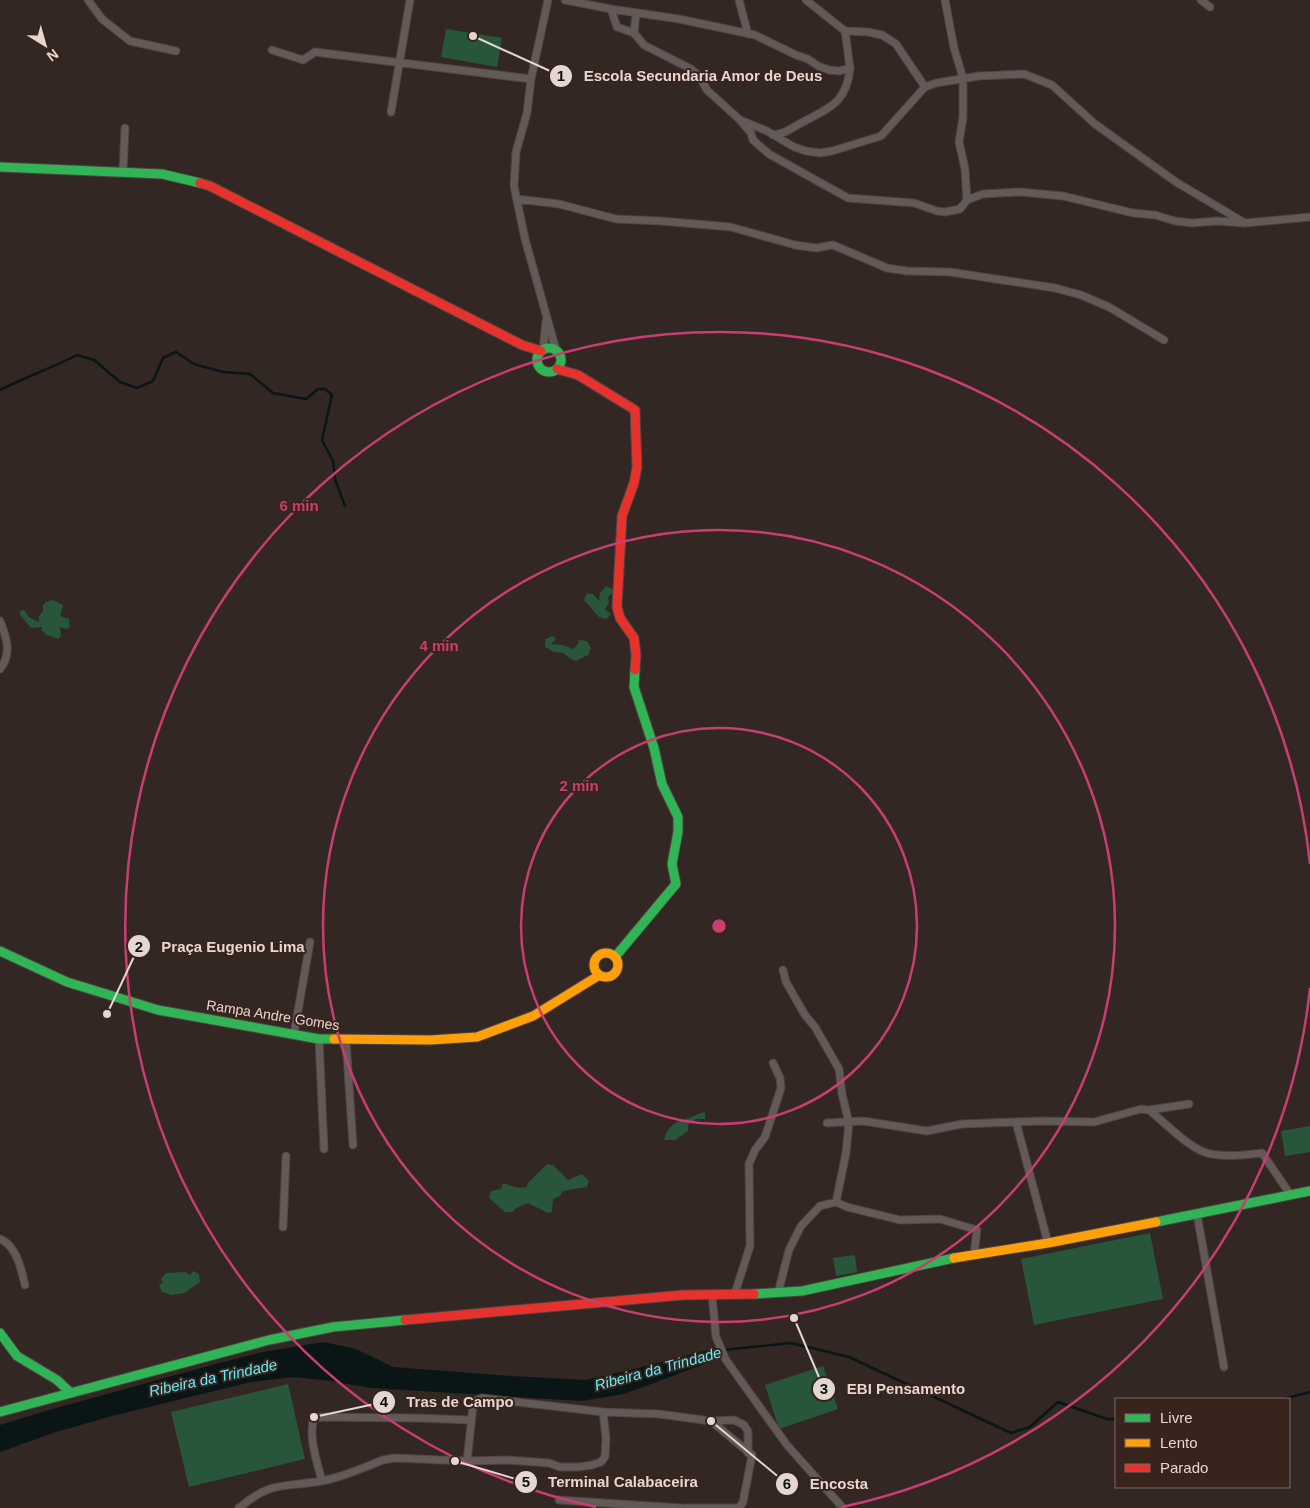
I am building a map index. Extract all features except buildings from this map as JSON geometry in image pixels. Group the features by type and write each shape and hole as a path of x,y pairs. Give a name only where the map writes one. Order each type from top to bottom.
{"street":[{"path":"88,0 102,19 130,41 176,51"},
{"path":"391,112 410,0"},
{"path":"522,345 541,369 549,372 559,366 558,353 546,318 525,238 514,186 516,152 527,113 531,79 548,0"},
{"path":"565,0 636,14 680,19 748,34 808,59 818,66 829,70 839,71 850,68"},
{"path":"739,0 748,34"},
{"path":"806,0 845,31 882,35 896,44 925,87"},
{"path":"945,0 954,48 964,78 963,117 959,142 965,169 967,200"},
{"path":"1201,0 1210,7"},
{"path":"611,9 617,27 634,33 644,46 691,69 699,76 707,90 740,120 751,133 753,140 769,154 848,198 914,202 937,211 945,212 960,209 967,200 983,194 1020,192 1062,196 1133,213 1155,215 1175,221 1245,223 1310,217"},
{"path":"634,33 636,14"},
{"path":"773,135 785,133 826,110 837,101 848,85 850,68 845,31"},
{"path":"272,50 303,60 315,52 531,79"},
{"path":"740,120 806,152 820,153 870,141 881,136 925,87 964,78 1024,74 1052,86 1095,124 1176,182 1245,223"},
{"path":"123,172 125,128"},
{"path":"0,167 162,174 210,186 522,345 542,350 549,348 558,353 578,375"},
{"path":"517,199 559,204 616,219 731,227 795,245 816,248 833,244 887,268 907,271 950,272 1055,288 1081,295 1109,307 1164,340"},
{"path":"538,366 537,360 542,350 546,318"},
{"path":"556,369 578,375 622,400 635,410 637,467 634,483 622,516 617,607 620,618 634,638 636,655 634,686 654,748 662,784 678,817 678,832 672,864 676,884 616,957"},
{"path":"0,621 8,643 6,662 0,669"},
{"path":"294,1034 310,942"},
{"name":"Rampa Andre Gomes","path":"0,951 67,982 158,1010 319,1039 430,1040 477,1037 533,1016 598,976"},
{"path":"608,953 616,957 618,964 614,975 607,978 598,976 593,965 597,957 600,954 608,953"},
{"path":"783,970 786,982 805,1016 815,1028 839,1069 842,1094 849,1123 846,1153 836,1202"},
{"path":"319,1039 324,1149"},
{"path":"346,1040 353,1145"},
{"path":"735,1292 750,1246 749,1164 754,1150 765,1137 781,1088 780,1078 773,1062"},
{"path":"827,1123 863,1121 928,1131 962,1124 1094,1122 1141,1109 1148,1110 1189,1104"},
{"path":"1148,1110 1191,1145 1205,1152 1239,1156 1262,1153 1290,1194"},
{"path":"1016,1122 1048,1243"},
{"path":"283,1228 286,1156"},
{"path":"0,1412 269,1340 334,1327 683,1295 712,1295 735,1292 778,1293 810,1289 974,1254 1048,1243 1310,1191"},
{"path":"778,1293 789,1250 801,1226 820,1206 836,1202 847,1207 900,1220 940,1219 977,1230 974,1254"},
{"path":"1197,1214 1224,1367"},
{"path":"0,1239 10,1246 18,1260 25,1285"},
{"path":"712,1295 716,1337 726,1360 787,1445 843,1508"},
{"path":"0,1333 18,1356 57,1380 71,1393"},
{"path":"467,1461 470,1420 474,1403 480,1398 603,1412 659,1414 710,1421 734,1420 744,1425 749,1435 748,1453"},
{"path":"239,1508 255,1495 268,1489 278,1486 322,1481 394,1458 550,1462 560,1467 579,1467 602,1462 605,1457 606,1446 603,1412"},
{"path":"322,1481 313,1445 312,1425 314,1417 470,1420"},
{"path":"559,1500 683,1508 740,1508 752,1455 710,1421"}],"green space":[{"path":"446,29 502,38 497,67 441,57"},
{"path":"606,586 614,592 608,597 609,603 605,609 611,614 606,619 599,617 584,600 587,593 593,594 599,601 600,593"},
{"path":"53,600 63,605 60,616 69,619 70,627 66,629 60,627 61,636 58,639 47,635 41,630 42,627 31,628 20,615 20,611 24,610 29,617 39,622 43,605"},
{"path":"553,636 556,639 551,644 563,645 573,649 579,640 587,641 591,648 588,655 576,661 564,653 554,652 545,647 545,639"},
{"path":"705,1112 705,1119 696,1119 688,1125 688,1131 675,1140 664,1140 667,1131 675,1123"},
{"path":"1310,1126 1310,1152 1285,1156 1281,1131"},
{"path":"547,1164 553,1165 568,1180 582,1174 589,1181 587,1187 563,1191 560,1196 553,1199 552,1212 547,1213 528,1203 516,1208 513,1212 505,1212 489,1198 491,1191 501,1189 503,1183 518,1188 527,1187 527,1184"},
{"path":"1150,1233 1163,1299 1034,1325 1021,1259"},
{"path":"855,1255 857,1272 836,1276 833,1258"},
{"path":"193,1271 199,1274 200,1282 184,1293 172,1295 162,1292 159,1285 163,1282 161,1279 166,1273 185,1272 190,1275"},
{"path":"823,1366 838,1409 779,1429 765,1385"},
{"path":"288,1384 305,1459 189,1487 171,1412"}],"water":[{"path":"323,1342 356,1349 393,1367 585,1380 716,1348 718,1359 624,1394 581,1401 371,1388 294,1377 251,1382 112,1416 53,1433 0,1452 0,1425 212,1365 263,1352"}],"waterway":[{"path":"0,390 77,355 94,360 120,382 137,388 153,381 163,358 176,352 194,364 223,372 250,374 273,393 306,399 318,389 325,389 332,395 322,440 333,461 335,479 345,506"},
{"name":"Ribeira da Trindade","path":"723,1350 791,1343 849,1357 1011,1433 1030,1427 1058,1402 1107,1419 1115,1419"},
{"name":"Ribeira da Trindade","path":"1288,1398 1310,1392"}],"traffic: fast":[{"path":"0,167 162,174 200,183"},
{"path":"549,348 554,349 560,355 561,360 560,365 554,371 549,372 544,371 538,365 537,360 538,355 544,349 549,348"},
{"path":"615,957 676,884 672,864 678,832 678,817 662,784 654,748 634,687 635,670"},
{"path":"0,951 67,982 158,1010 319,1039 334,1039"},
{"path":"1156,1222 1310,1191"},
{"path":"754,1294 802,1291 954,1258"},
{"path":"0,1412 269,1340 333,1327 405,1320"},
{"path":"0,1333 17,1356 57,1380 71,1393"}],"traffic: slow":[{"path":"606,953 615,956 618,965 615,974 606,977 597,974 594,965 597,956 606,953"},
{"path":"334,1039 430,1040 477,1037 533,1016 598,976"},
{"path":"954,1258 1048,1243 1156,1222"}],"traffic: jam":[{"path":"200,183 210,186 522,345 541,351"},
{"path":"557,369 578,375 635,410 637,467 634,483 622,516 617,607 620,618 634,638 635,670"},
{"path":"405,1320 683,1295 754,1294"}],"place":[{"name":"Escola Secundaria Amor de Deus","path":"473,36"},
{"name":"Praça Eugenio Lima","path":"107,1014"},
{"name":"EBI Pensamento","path":"794,1318"},
{"name":"Tras de Campo","path":"314,1417"},
{"name":"Encosta","path":"711,1421"},
{"name":"Terminal Calabaceira","path":"455,1461"}]}
